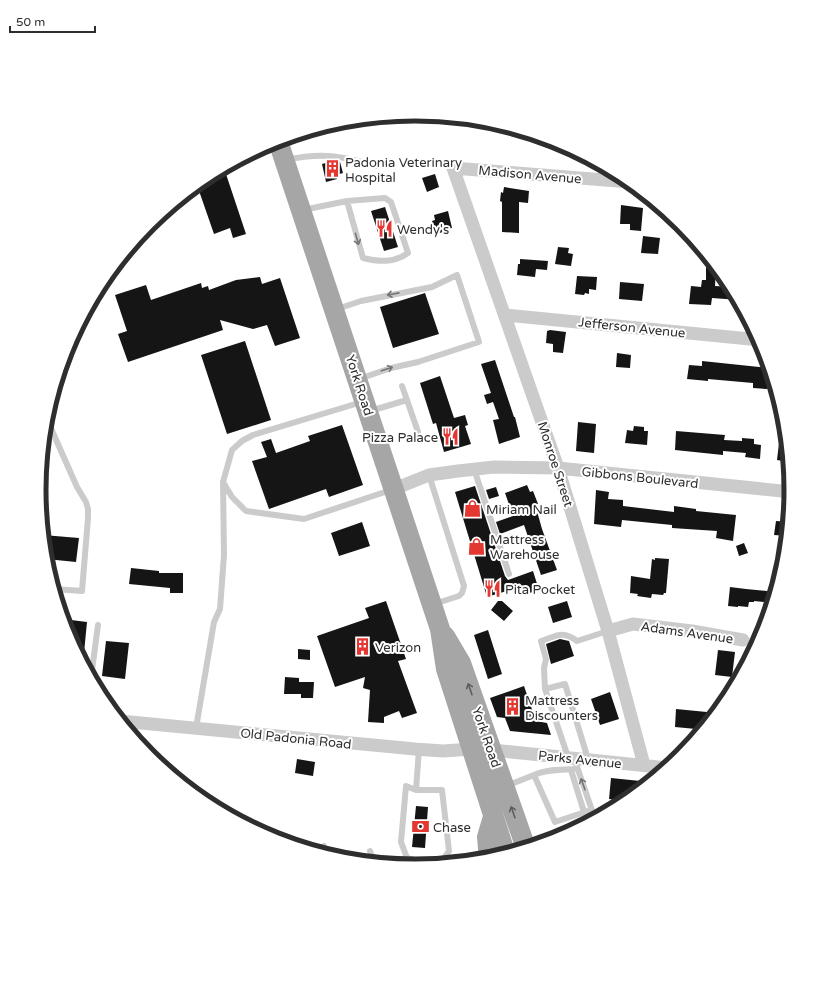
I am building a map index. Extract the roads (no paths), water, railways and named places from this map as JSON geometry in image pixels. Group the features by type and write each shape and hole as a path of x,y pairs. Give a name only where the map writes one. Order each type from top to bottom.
{"main road":[{"name":"York Road","path":"280,147 440,629 446,669 504,849"},
{"name":"York Road","path":"440,629 461,663 523,840"},
{"path":"488,853 487,837 493,814"}],"street":[{"name":"Madison Avenue","path":"453,168 618,181"},
{"name":"Monroe Street","path":"453,168 558,468 608,631 644,765"},
{"name":"Jefferson Avenue","path":"505,315 753,339"},
{"name":"Gibbons Boulevard","path":"394,489 429,475 474,469 520,467 558,468 785,491"},
{"name":"Adams Avenue","path":"608,631 633,624 692,631 743,640"},
{"name":"Old Padonia Road","path":"128,722 444,751 472,749"},
{"name":"Parks Avenue","path":"492,750 572,763 588,759 660,767"}],"lane":[{"path":"285,160 302,156 342,156 376,166"},
{"path":"302,210 347,201 385,198 390,202 408,253 401,258 378,262 363,258 347,201"},
{"path":"334,310 361,300 432,287 457,275 479,342 418,362 391,368 358,379"},
{"path":"402,386 418,432"},
{"path":"196,728 211,634 214,622 220,609 224,555 223,482 232,450 253,434 367,406 407,400"},
{"path":"51,429 77,487 86,502 88,518 82,591 60,589"},
{"path":"474,469 509,574"},
{"path":"429,475 464,586 462,593 459,596 432,605"},
{"path":"223,482 232,497 246,510 304,519 394,489"},
{"path":"92,668 98,625"},
{"path":"593,814 572,763 545,689 544,668 546,659 541,641 565,634 577,641 608,631"},
{"path":"545,689 565,684 588,759"},
{"path":"416,790 419,749"},
{"path":"504,787 539,773 572,763"},
{"path":"572,763 584,812"},
{"path":"534,776 555,822 591,810"},
{"path":"411,860 407,858 401,842 406,786 416,790 442,790 450,851 444,859"},
{"path":"370,851 372,857"}],"place":[{"name":"Padonia Veterinary Hospital","path":"332,169"},
{"name":"Wendy's","path":"384,229"},
{"name":"Pizza Palace","path":"451,437"},
{"name":"Miriam Nail","path":"473,509"},
{"name":"Mattress Warehouse","path":"477,546"},
{"name":"Pita Pocket","path":"492,589"},
{"name":"Verizon","path":"362,647"},
{"name":"Mattress Discounters","path":"512,707"},
{"name":"Chase","path":"420,827"}]}
